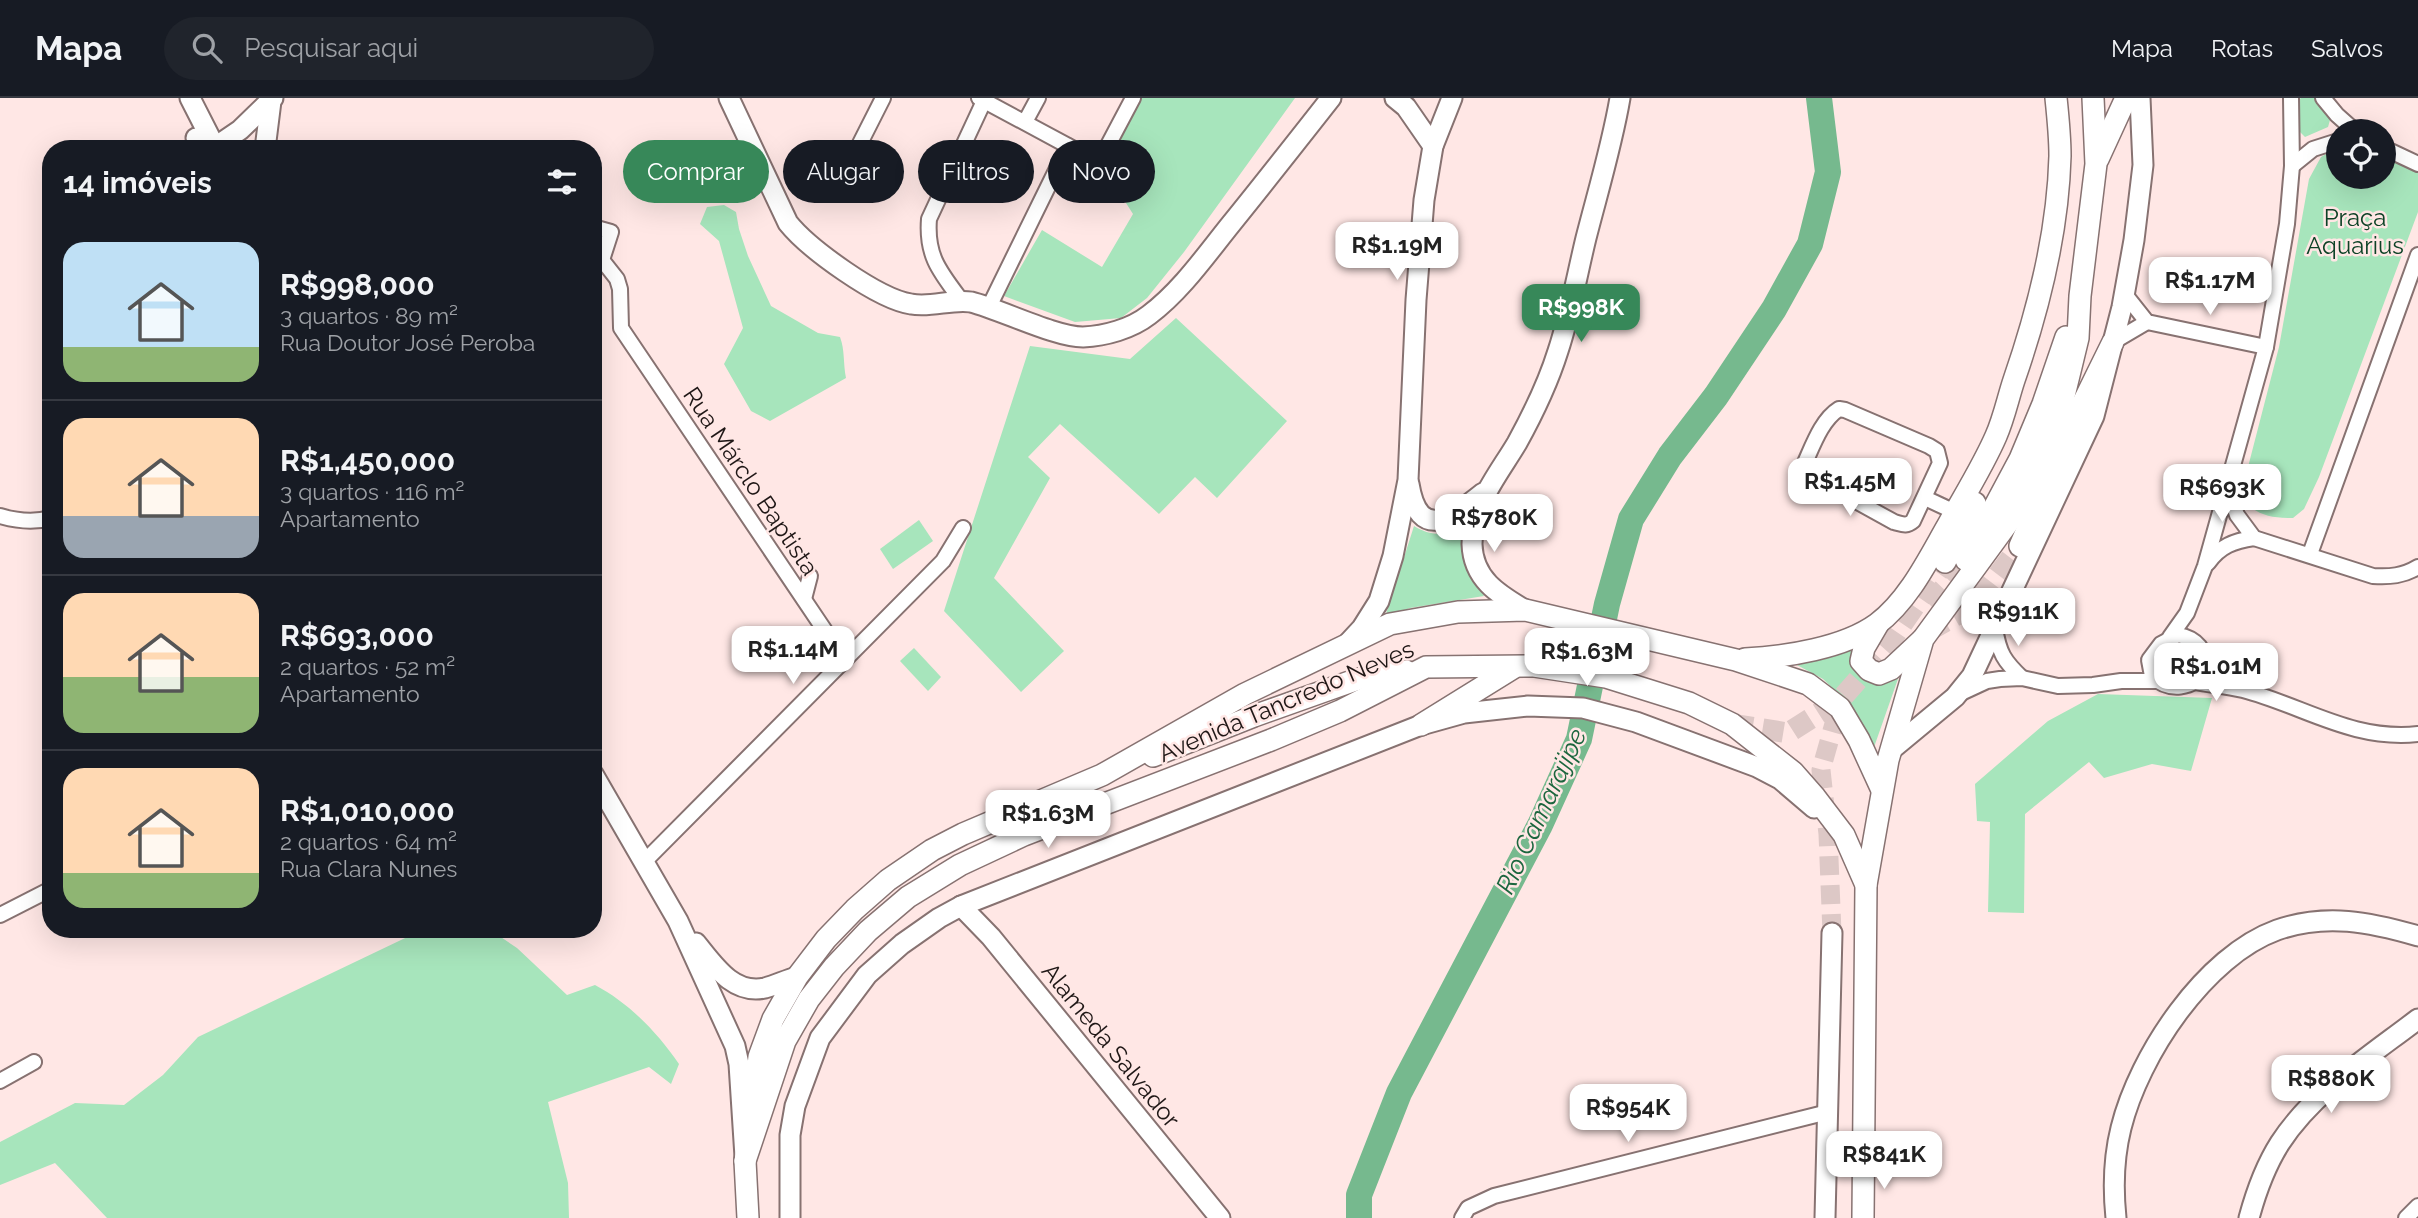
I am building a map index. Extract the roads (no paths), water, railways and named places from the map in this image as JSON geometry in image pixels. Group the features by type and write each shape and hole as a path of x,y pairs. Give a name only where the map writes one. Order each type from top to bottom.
{"main road":[{"path":"2056,98 2060,156 2053,228 2039,299 2028,341 1953,567 2020,459 2043,404 2080,296"},
{"path":"1997,435 1917,581 1879,623 1864,648 1861,661 1869,670 1879,674 1891,668 1923,639 2010,520 2063,400 2078,338 2080,296 2096,164 2093,98"},
{"path":"2096,164 2126,98"},
{"path":"2020,546 2079,411 2113,342"},
{"name":"Avenida Tancredo Neves","path":"748,1218 746,1161 759,1057 773,1019 797,977 825,939 888,880 932,850 963,834 1102,775 1245,694 1390,624 1458,612 1532,612 1736,660"},
{"path":"1736,660 1771,658 1803,652 1850,638 1879,623"},
{"path":"1866,885 1881,788 1923,639"},
{"path":"1736,660 1808,684 1840,708 1859,740 1881,788"},
{"path":"1421,725 1524,666"},
{"name":"Avenida Tancredo Neves","path":"746,1161 785,1041 809,999 868,931 908,897 960,865 1024,835 1306,726 1426,667 1524,666 1606,677 1689,703 1732,724 1793,772 1844,835 1866,885 1863,1218"},
{"path":"1102,775 1358,679 1426,667"}],"street":[{"path":"188,98 204,140"},
{"path":"729,98 778,204 798,236 867,285 897,301 926,305 961,300 1081,337 1126,328 1147,317 1166,300 1205,257 1331,98"},
{"path":"862,140 883,98"},
{"path":"1025,122 1038,98"},
{"path":"1110,140 1133,98"},
{"path":"1532,612 1498,595 1482,578 1472,546 1474,523 1487,490 1517,442 1542,394 1559,350 1620,98"},
{"path":"1891,750 1955,696 1972,676 2094,416 2113,342 2134,240 2143,165 2140,98"},
{"path":"2121,681 2149,660 2187,613 2205,566 2228,489 2266,348 2287,224 2292,166 2291,98"},
{"path":"2323,98 2342,119"},
{"path":"217,140 240,130 272,99"},
{"path":"266,140 272,99"},
{"path":"961,300 939,271 931,254 929,219 982,99 1057,140"},
{"path":"1401,103 1425,114 1435,114 1450,102"},
{"path":"1346,645 1362,628 1379,601 1393,556 1408,480 1424,200 1433,146 1450,102"},
{"path":"1401,103 1433,146"},
{"path":"2292,166 2313,149 2326,145"},
{"path":"2396,154 2417,165"},
{"path":"989,307 1048,187"},
{"path":"602,230 611,232 602,251"},
{"path":"2310,554 2418,255"},
{"name":"Rua Márclo Baptista","path":"602,264 617,279 620,289 621,328 844,659"},
{"path":"2124,293 2147,321 2266,348"},
{"path":"2113,342 2147,321"},
{"path":"1839,409 1844,410 1937,451 1940,463 1925,498 1913,522 1904,525 1807,474 1804,467 1830,417 1839,409"},
{"path":"1408,480 1410,496 1416,507 1423,517 1435,521 1448,519 1487,490"},
{"path":"2228,489 2237,515 2254,538"},
{"path":"1925,498 1955,512"},
{"path":"0,516 22,521 42,521"},
{"path":"644,862 943,561 963,528"},
{"path":"2205,566 2213,555 2225,546 2238,540 2254,538 2372,576 2390,577 2418,567"},
{"path":"804,599 810,576"},
{"path":"2187,613 2194,641 2205,654 2206,662 2205,670 2195,682"},
{"path":"1995,628 2001,654 2006,663 2022,678"},
{"path":"2170,637 2178,635 2194,641"},
{"path":"2149,660 2152,676 2167,686 2177,687 2195,682 2243,690 2327,721 2369,733 2399,736 2418,734"},
{"path":"2206,662 2243,690"},
{"path":"1955,696 1987,681 2022,678 2059,686 2157,681"},
{"name":"Avenida Tancredo Neves","path":"790,1218 790,1135 802,1083 820,1038 867,975 902,944 961,906 1421,725 1464,713 1528,706 1583,708 1636,722 1758,767 1780,779 1844,835"},
{"path":"602,790 678,920 736,1046 740,1064 746,1161"},
{"path":"0,915 42,894"},
{"name":"Alameda Salvador","path":"961,906 1009,958 1220,1218"},
{"path":"678,920 724,976 737,985 751,989 766,988 797,977"},
{"path":"2116,1218 2116,1167 2121,1129 2141,1073 2155,1044 2172,1021 2218,969 2245,946 2278,930 2316,921 2364,921 2418,936"},
{"path":"1825,1218 1832,933"},
{"path":"2249,1218 2256,1192 2280,1143 2301,1117 2324,1094 2418,1019"},
{"path":"0,1082 34,1062"},
{"path":"1462,1218 1468,1208 1494,1196 1828,1112"},
{"path":"1864,1168 1870,1218"},
{"path":"2406,1218 2418,1206"}],"waterway":[{"name":"Rio Camarajipe","path":"1359,1218 1359,1195 1399,1093 1540,825 1579,739 1607,604 1631,519 1670,456 1716,396 1774,309 1810,244 1828,172 1819,98"}],"tunnel":[{"path":"1927,632 1976,604 2020,546"},
{"path":"1732,724 1788,733 1841,699 1886,648 1945,562"},
{"path":"1929,604 1960,571"},
{"path":"1832,933 1828,834 1821,770 1841,699"}],"park label":[{"name":"Praça Aquarius","path":"2355,231"}]}
